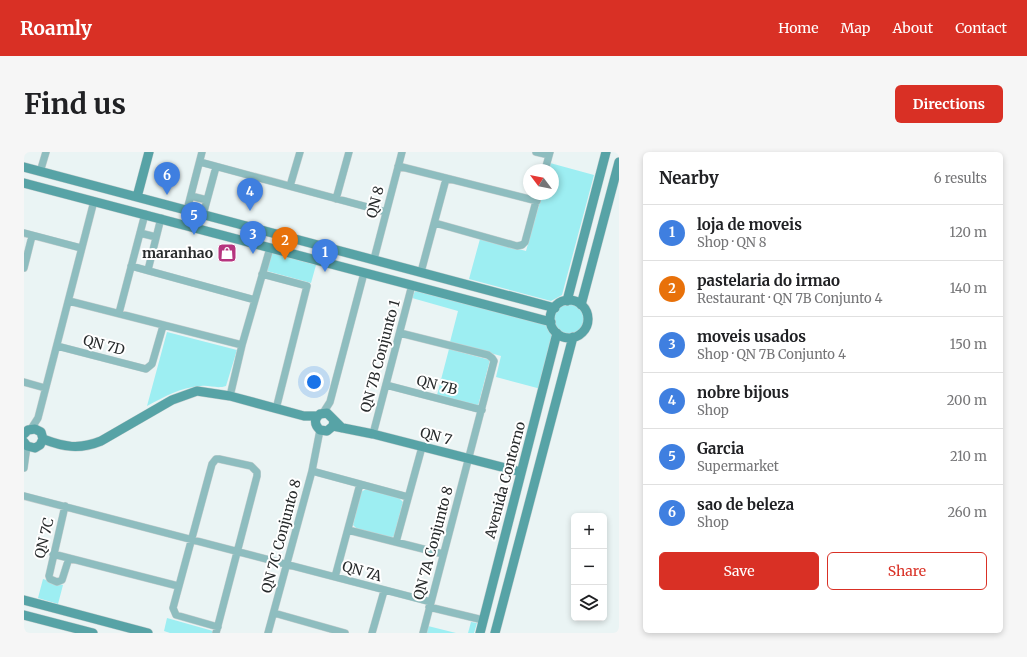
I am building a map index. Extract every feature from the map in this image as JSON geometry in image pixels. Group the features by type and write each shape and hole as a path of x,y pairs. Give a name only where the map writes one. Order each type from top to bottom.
{"main road":[{"path":"137,197 149,152"},
{"path":"606,153 606,160 609,163 615,164 619,161"},
{"path":"567,301 606,153"},
{"path":"582,305 619,161"},
{"path":"24,167 305,242 374,258 555,308"},
{"path":"44,188 42,179 45,173"},
{"path":"24,182 551,322"},
{"path":"196,227 203,222 202,215"},
{"path":"212,232 210,224 216,218"},
{"path":"283,251 290,242 287,236"},
{"path":"302,256 298,248 305,242"},
{"path":"447,294 454,288 454,283 451,280"},
{"path":"567,301 575,301 582,305 587,315 586,326 583,331 573,337 567,338 557,333 551,322 551,314 555,308 567,301"},
{"name":"Avenida Contorno","path":"480,633 557,333"},
{"name":"Avenida Contorno","path":"495,633 573,337"},
{"path":"31,438 68,447 89,446 101,441 172,400 190,392 203,391 230,396 325,422"},
{"path":"539,407 548,405 553,411"},
{"name":"QN 7","path":"325,422 342,428 373,434 469,460 522,472"},
{"path":"505,533 507,539 513,542 520,535"},
{"path":"24,600 148,633"},
{"path":"47,620 55,614 51,607"},
{"path":"24,615 93,633"}],"street":[{"path":"187,210 202,152"},
{"path":"290,186 300,152"},
{"path":"336,198 348,152"},
{"name":"QN 8","path":"374,258 402,152"},
{"path":"536,152 549,154 546,164"},
{"path":"43,153 45,173"},
{"path":"200,162 386,212"},
{"path":"398,166 446,179 523,194"},
{"path":"202,215 216,167"},
{"path":"421,272 446,179"},
{"path":"191,196 207,200"},
{"path":"435,223 519,246 525,242 537,200"},
{"path":"24,466 69,301 81,248 94,201"},
{"path":"119,313 145,214"},
{"path":"148,270 161,218"},
{"path":"140,233 156,237"},
{"path":"24,234 81,248"},
{"path":"24,268 32,236"},
{"path":"230,396 242,345 270,248"},
{"path":"131,266 255,300"},
{"name":"QN 7C Conjunto 8","path":"268,633 364,273"},
{"path":"262,274 307,286 276,408"},
{"name":"QN 7B Conjunto 1","path":"373,434 412,285"},
{"path":"69,301 242,345"},
{"name":"QN 7D","path":"57,346 143,369 148,368 152,364 163,326"},
{"name":"QN 7A Conjunto 8","path":"400,333 492,358 494,362 423,633"},
{"path":"24,382 45,388"},
{"name":"QN 7B","path":"386,385 482,410"},
{"path":"396,542 422,447"},
{"path":"219,459 247,464 255,468 257,476 237,551 217,630 174,614 173,608 178,586 213,461 219,459"},
{"path":"312,471 408,497"},
{"path":"335,577 360,484"},
{"name":"QN 7A","path":"24,496 287,564 483,620"},
{"name":"QN 7C","path":"66,506 53,554 49,576 52,580 57,582 62,580 69,558"},
{"path":"348,530 443,554"},
{"path":"53,554 178,586"},
{"path":"372,633 384,591"},
{"path":"274,613 345,633"}],"shaded area":[{"path":"559,165 594,175 562,295 551,301 469,279 480,239 526,251 540,200 559,200"},
{"path":"272,253 316,265 311,283 267,271"},
{"path":"415,291 542,323 550,329 552,338 541,389 496,377 501,356 450,342 458,311 412,298"},
{"path":"567,303 573,303 583,310 586,319 585,325 579,332 573,335 567,335 557,328 554,322 554,316 561,306"},
{"path":"167,332 237,350 226,386 193,387 173,393 147,406"},
{"path":"449,349 490,360 478,406 437,395"},
{"path":"366,489 399,498 403,502 394,536 390,538 357,529 353,525 361,492"},
{"path":"43,579 63,585 58,604 38,598"},
{"path":"167,618 213,631 212,633 170,633 164,631"},
{"path":"471,622 477,623 474,633 468,633"},
{"path":"428,626 456,633 426,633"}],"place":[{"name":"sao de beleza","path":"167,195"},
{"name":"nobre bijous","path":"250,211"},
{"name":"Garcia","path":"194,235"},
{"name":"maranhao","path":"227,253"},
{"name":"moveis usados","path":"253,254"},
{"name":"pastelaria do irmao","path":"285,260"},
{"name":"loja de moveis","path":"325,272"}]}
